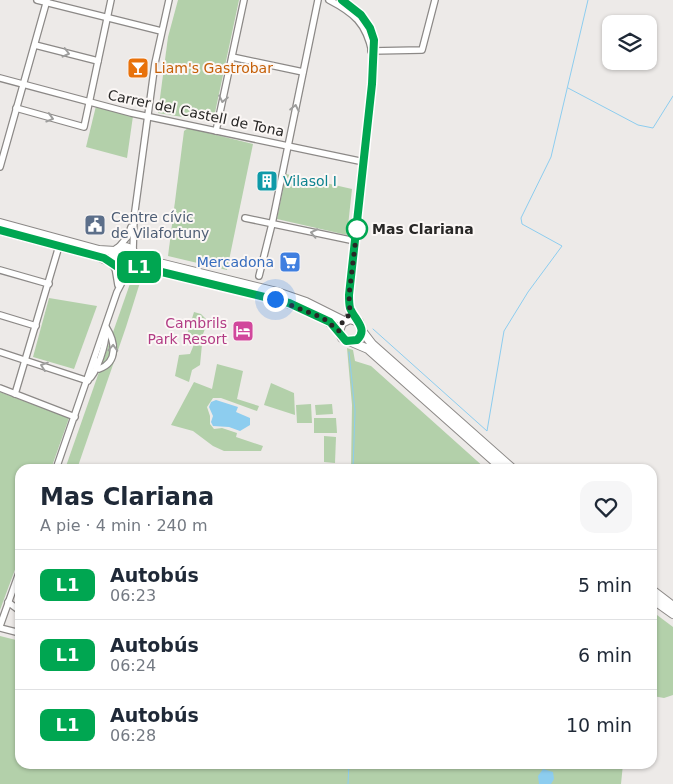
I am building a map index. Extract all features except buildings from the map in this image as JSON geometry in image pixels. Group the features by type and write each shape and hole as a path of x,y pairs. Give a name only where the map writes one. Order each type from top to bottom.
{"street":[{"path":"37,0 161,31"},
{"path":"16,108 84,128 111,0"},
{"path":"117,292 131,268 134,253 134,218 148,116 161,31 169,0"},
{"path":"216,131 244,0"},
{"path":"259,276 272,224 318,0"},
{"path":"328,0 353,14 363,26 373,51"},
{"path":"339,331 345,320 350,317 349,295 374,62 374,40 370,28 361,15 342,0"},
{"path":"373,51 422,50 435,0"},
{"path":"0,167 47,1"},
{"path":"35,45 98,61"},
{"path":"232,57 303,72"},
{"name":"Carrer del Castell de Tona","path":"0,78 148,116 364,162"},
{"path":"58,464 88,381 99,342 106,327 117,292 119,280 114,265 116,250 128,236 134,218"},
{"path":"244,218 355,241"},
{"path":"0,223 99,250 116,250 126,247 143,259 277,292 306,302 345,320 359,322"},
{"path":"0,230 104,258 122,270 131,268 153,269 275,299 323,318 339,331 344,340 354,341 368,349 497,464"},
{"path":"15,394 59,246"},
{"path":"0,270 49,284"},
{"path":"350,307 362,331 372,344 507,464"},
{"path":"0,315 36,326"},
{"path":"97,367 103,368 109,362 114,350 113,337 106,327"},
{"path":"88,381 93,377 97,367 106,337 106,327"},
{"path":"354,341 360,336 362,331"},
{"path":"97,367 95,366 100,350 99,342"},
{"path":"0,352 88,381"},
{"path":"0,388 75,417"},
{"path":"15,583 0,627 15,632"},
{"path":"657,594 673,606"},
{"path":"8,602 15,607"},
{"path":"657,603 673,614"}],"green space":[{"path":"178,0 239,0 213,122 158,113 168,37"},
{"path":"96,106 133,116 127,158 86,147"},
{"path":"188,128 253,144 227,270 168,256 184,131"},
{"path":"286,174 352,189 347,235 277,219"},
{"path":"138,272 143,273 79,464 67,464 132,278"},
{"path":"49,298 97,306 74,369 33,357"},
{"path":"194,312 201,314 208,321 203,334 200,365 192,370 189,382 175,376 179,355 190,354 195,342 186,338"},
{"path":"347,348 353,350 355,361 371,366 480,464 351,464 352,405"},
{"path":"217,364 243,371 237,399 259,406 257,411 221,398 213,398 207,407 210,424 214,429 222,428 237,433 236,437 263,446 261,451 224,451 213,446 193,431 171,425 194,382 212,389"},
{"path":"271,383 294,393 295,415 264,405"},
{"path":"0,392 69,418 53,464 15,464 15,570 0,610"},
{"path":"311,404 312,423 297,423 296,405"},
{"path":"332,404 333,414 316,415 315,405"},
{"path":"314,418 336,418 337,433 314,433"},
{"path":"324,436 336,437 335,463 324,462"},
{"path":"657,615 673,627 673,695 664,698 657,697"},
{"path":"0,636 15,640 15,769 622,769 621,784 0,784"}],"water":[{"path":"216,400 238,407 236,412 250,418 250,425 240,431 229,427 213,426 211,422 213,416 209,407 211,402"},
{"path":"543,769 553,772 554,779 551,784 539,784 538,776"}],"waterway":[{"path":"373,329 487,431 504,331 528,292 562,246 522,224 521,218 551,157 588,0"},
{"path":"568,88 638,125 653,128 673,96"},
{"path":"349,352 355,411 353,464"},
{"path":"348,784 349,769"}],"bus line":[{"name":"L1","path":"0,230 104,258 124,271 132,267 141,267 275,299 303,308 330,322 336,327 344,340 352,342 357,340 362,334 362,329 350,307 349,295 372,84 374,40 370,28 361,15 347,2 342,0"}],"place":[{"name":"Liam's Gastrobar","path":"138,68"},
{"name":"Vilasol I","path":"267,181"},
{"name":"Centre cívic de Vilafortuny","path":"95,225"},
{"name":"Mas Clariana","path":"357,229"},
{"name":"Mercadona","path":"290,262"},
{"name":"Cambrils Park Resort","path":"243,331"}],"route":[{"path":"275,299 303,308 333,324 339,331 342,323 350,317 349,295 357,229"}]}
